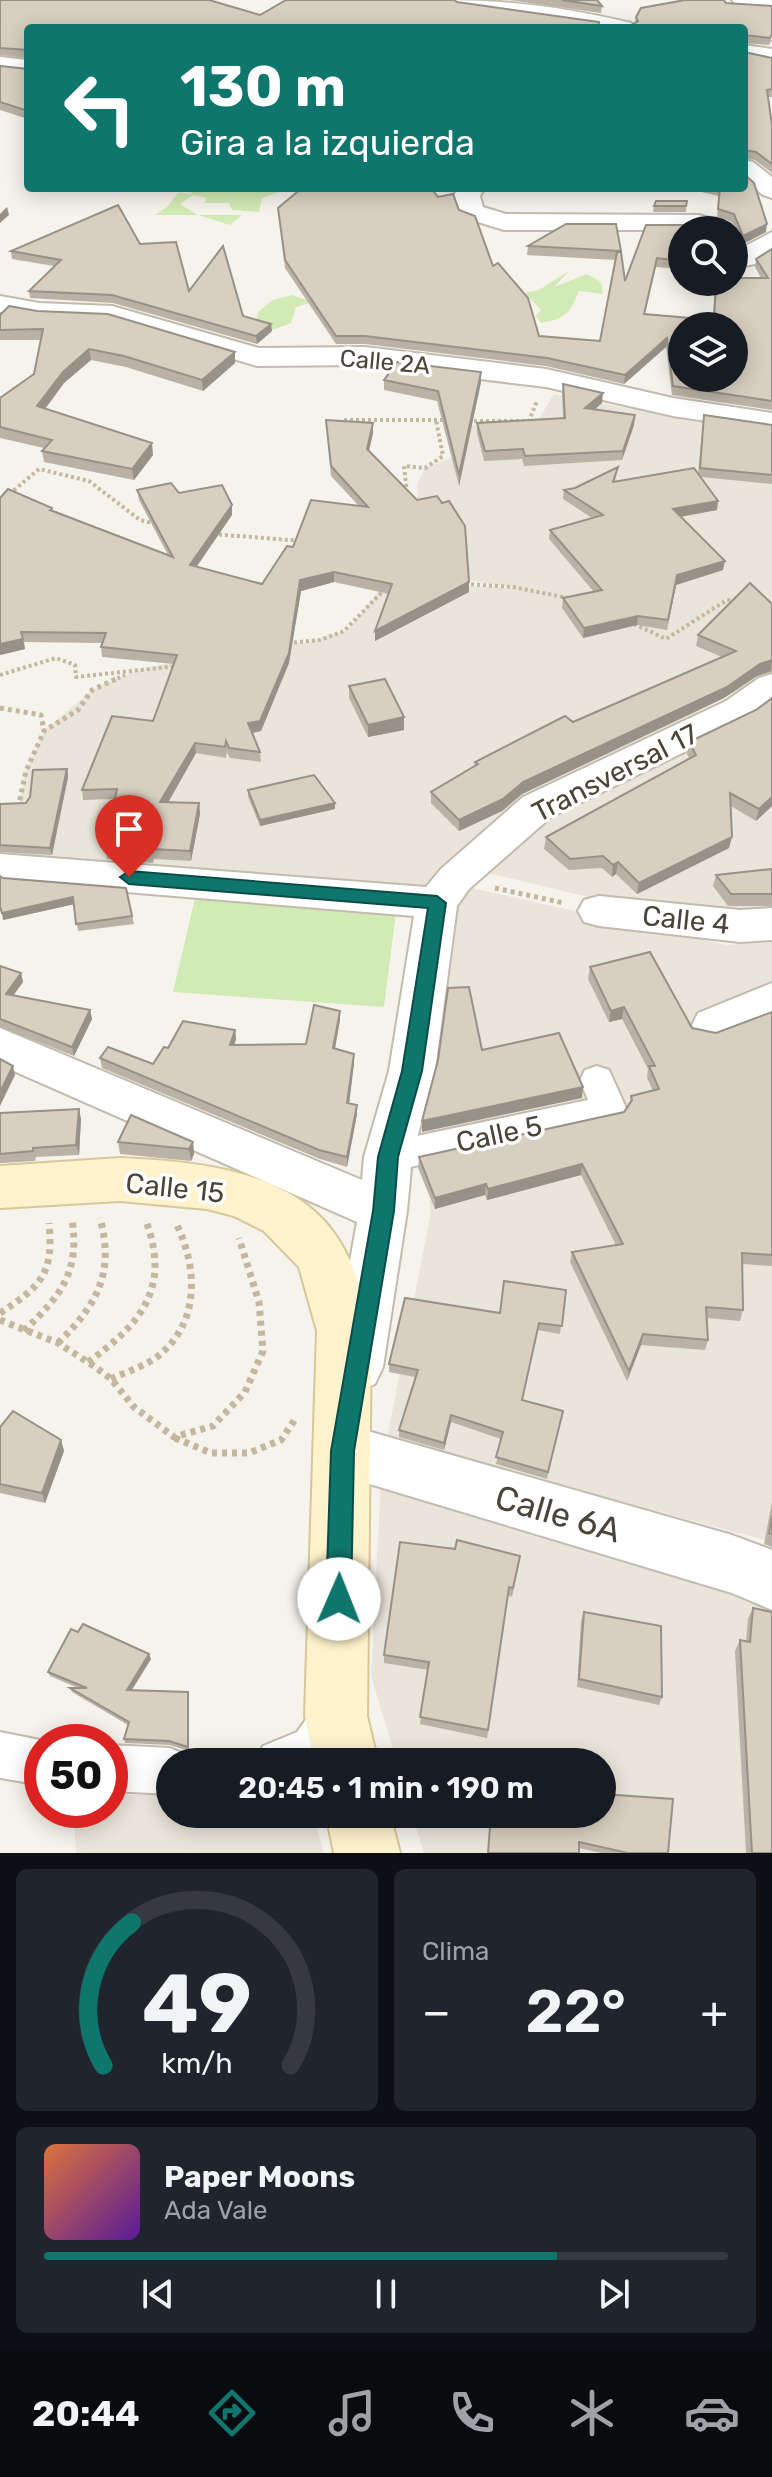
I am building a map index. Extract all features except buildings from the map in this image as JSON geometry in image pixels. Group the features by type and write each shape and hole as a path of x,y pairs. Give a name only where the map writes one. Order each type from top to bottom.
{"main road":[{"name":"Calle 15","path":"0,1187 59,1181 183,1184 232,1192 280,1215 309,1240 331,1275 344,1331 343,1451"},
{"path":"341,1739 343,1451"},
{"path":"361,1828 367,1853"}],"street":[{"path":"457,0 571,15 607,24"},
{"path":"743,0 772,5"},
{"path":"748,53 772,56"},
{"path":"0,64 24,67"},
{"path":"748,170 772,190"},
{"path":"469,192 471,212 504,222 668,223"},
{"path":"748,257 772,240"},
{"name":"Calle 2A","path":"0,304 39,311 112,314 257,357 365,356 546,378 673,407 772,422"},
{"name":"Transversal 17","path":"446,891 537,807 739,710 772,686"},
{"path":"5,867 446,891 412,1071 388,1157 383,1211 343,1451"},
{"name":"Calle 4","path":"599,911 740,926 772,924"},
{"path":"714,1025 772,1000"},
{"path":"0,1046 383,1211"},
{"name":"Calle 5","path":"388,1157 603,1095"},
{"name":"Calle 6A","path":"343,1451 732,1564 772,1580"},
{"path":"316,1748 341,1739"},
{"path":"0,1755 24,1759"},
{"path":"128,1769 156,1770"}],"path":[{"path":"467,421 529,421 546,378"},
{"path":"344,420 452,421"},
{"path":"408,505 404,466 425,468 443,456 436,420"},
{"path":"0,502 39,469 89,481 140,520 165,526"},
{"path":"206,534 310,541"},
{"path":"457,584 513,587 584,601"},
{"path":"278,643 304,643 348,630 377,593 390,587"},
{"path":"627,620 666,639 727,600 742,599"},
{"path":"0,675 56,658 75,665 76,677 187,663"},
{"path":"5,867 26,771 44,731 78,710 92,690 132,672"},
{"path":"0,708 41,715 44,731"},
{"path":"446,891 599,911"},
{"path":"24,1331 52,1304 68,1282 77,1255 70,1209"},
{"path":"58,1343 80,1323 95,1301 106,1272 108,1253 97,1213"},
{"path":"88,1362 117,1343 144,1312 152,1294 157,1275 156,1245 143,1216"},
{"path":"0,1313 35,1290 48,1275 51,1257 48,1220"},
{"path":"111,1379 159,1355 183,1327 195,1298 195,1278 189,1252 175,1221"},
{"path":"174,1437 213,1426 245,1392 263,1351 259,1302 235,1228"},
{"path":"0,1320 58,1343 111,1379 134,1407 174,1437 211,1453 249,1453 281,1440 297,1416 300,1403"}],"shaded area":[{"path":"554,394 772,436 772,672 532,802 446,887 5,867 26,771 44,731 92,690 132,672 251,643 304,643 348,630 377,593 430,571 459,586 515,588 467,580 418,504 417,484 425,468 454,457 446,426 537,422"},
{"path":"772,701 772,930 729,931 472,869 541,811"},
{"path":"458,885 727,945 772,942 772,1542 387,1439 430,1217 428,1070"},
{"path":"381,1481 772,1589 772,1853 424,1853 416,1828 616,1828 616,1748 393,1748 371,1676"},
{"path":"128,1795 156,1795 156,1828 317,1828 324,1853 76,1853 74,1828 128,1828"}],"green space":[{"path":"191,192 279,192 262,198 259,212 232,210 229,203 204,203 207,198 193,195 180,204 198,215 155,215 167,207 178,193 192,194"},
{"path":"198,215 242,215 230,225"},
{"path":"569,271 554,287 587,274 601,282 603,294 579,291 566,314 541,323 536,316 541,310 525,293 539,290"},
{"path":"292,295 313,302 296,307 291,323 273,330 270,322 256,324 258,312 273,300"},
{"path":"197,890 397,904 384,1007 173,992"}],"route":[{"path":"129,877 437,903 412,1071 388,1157 383,1211 343,1451 339,1599"}]}
